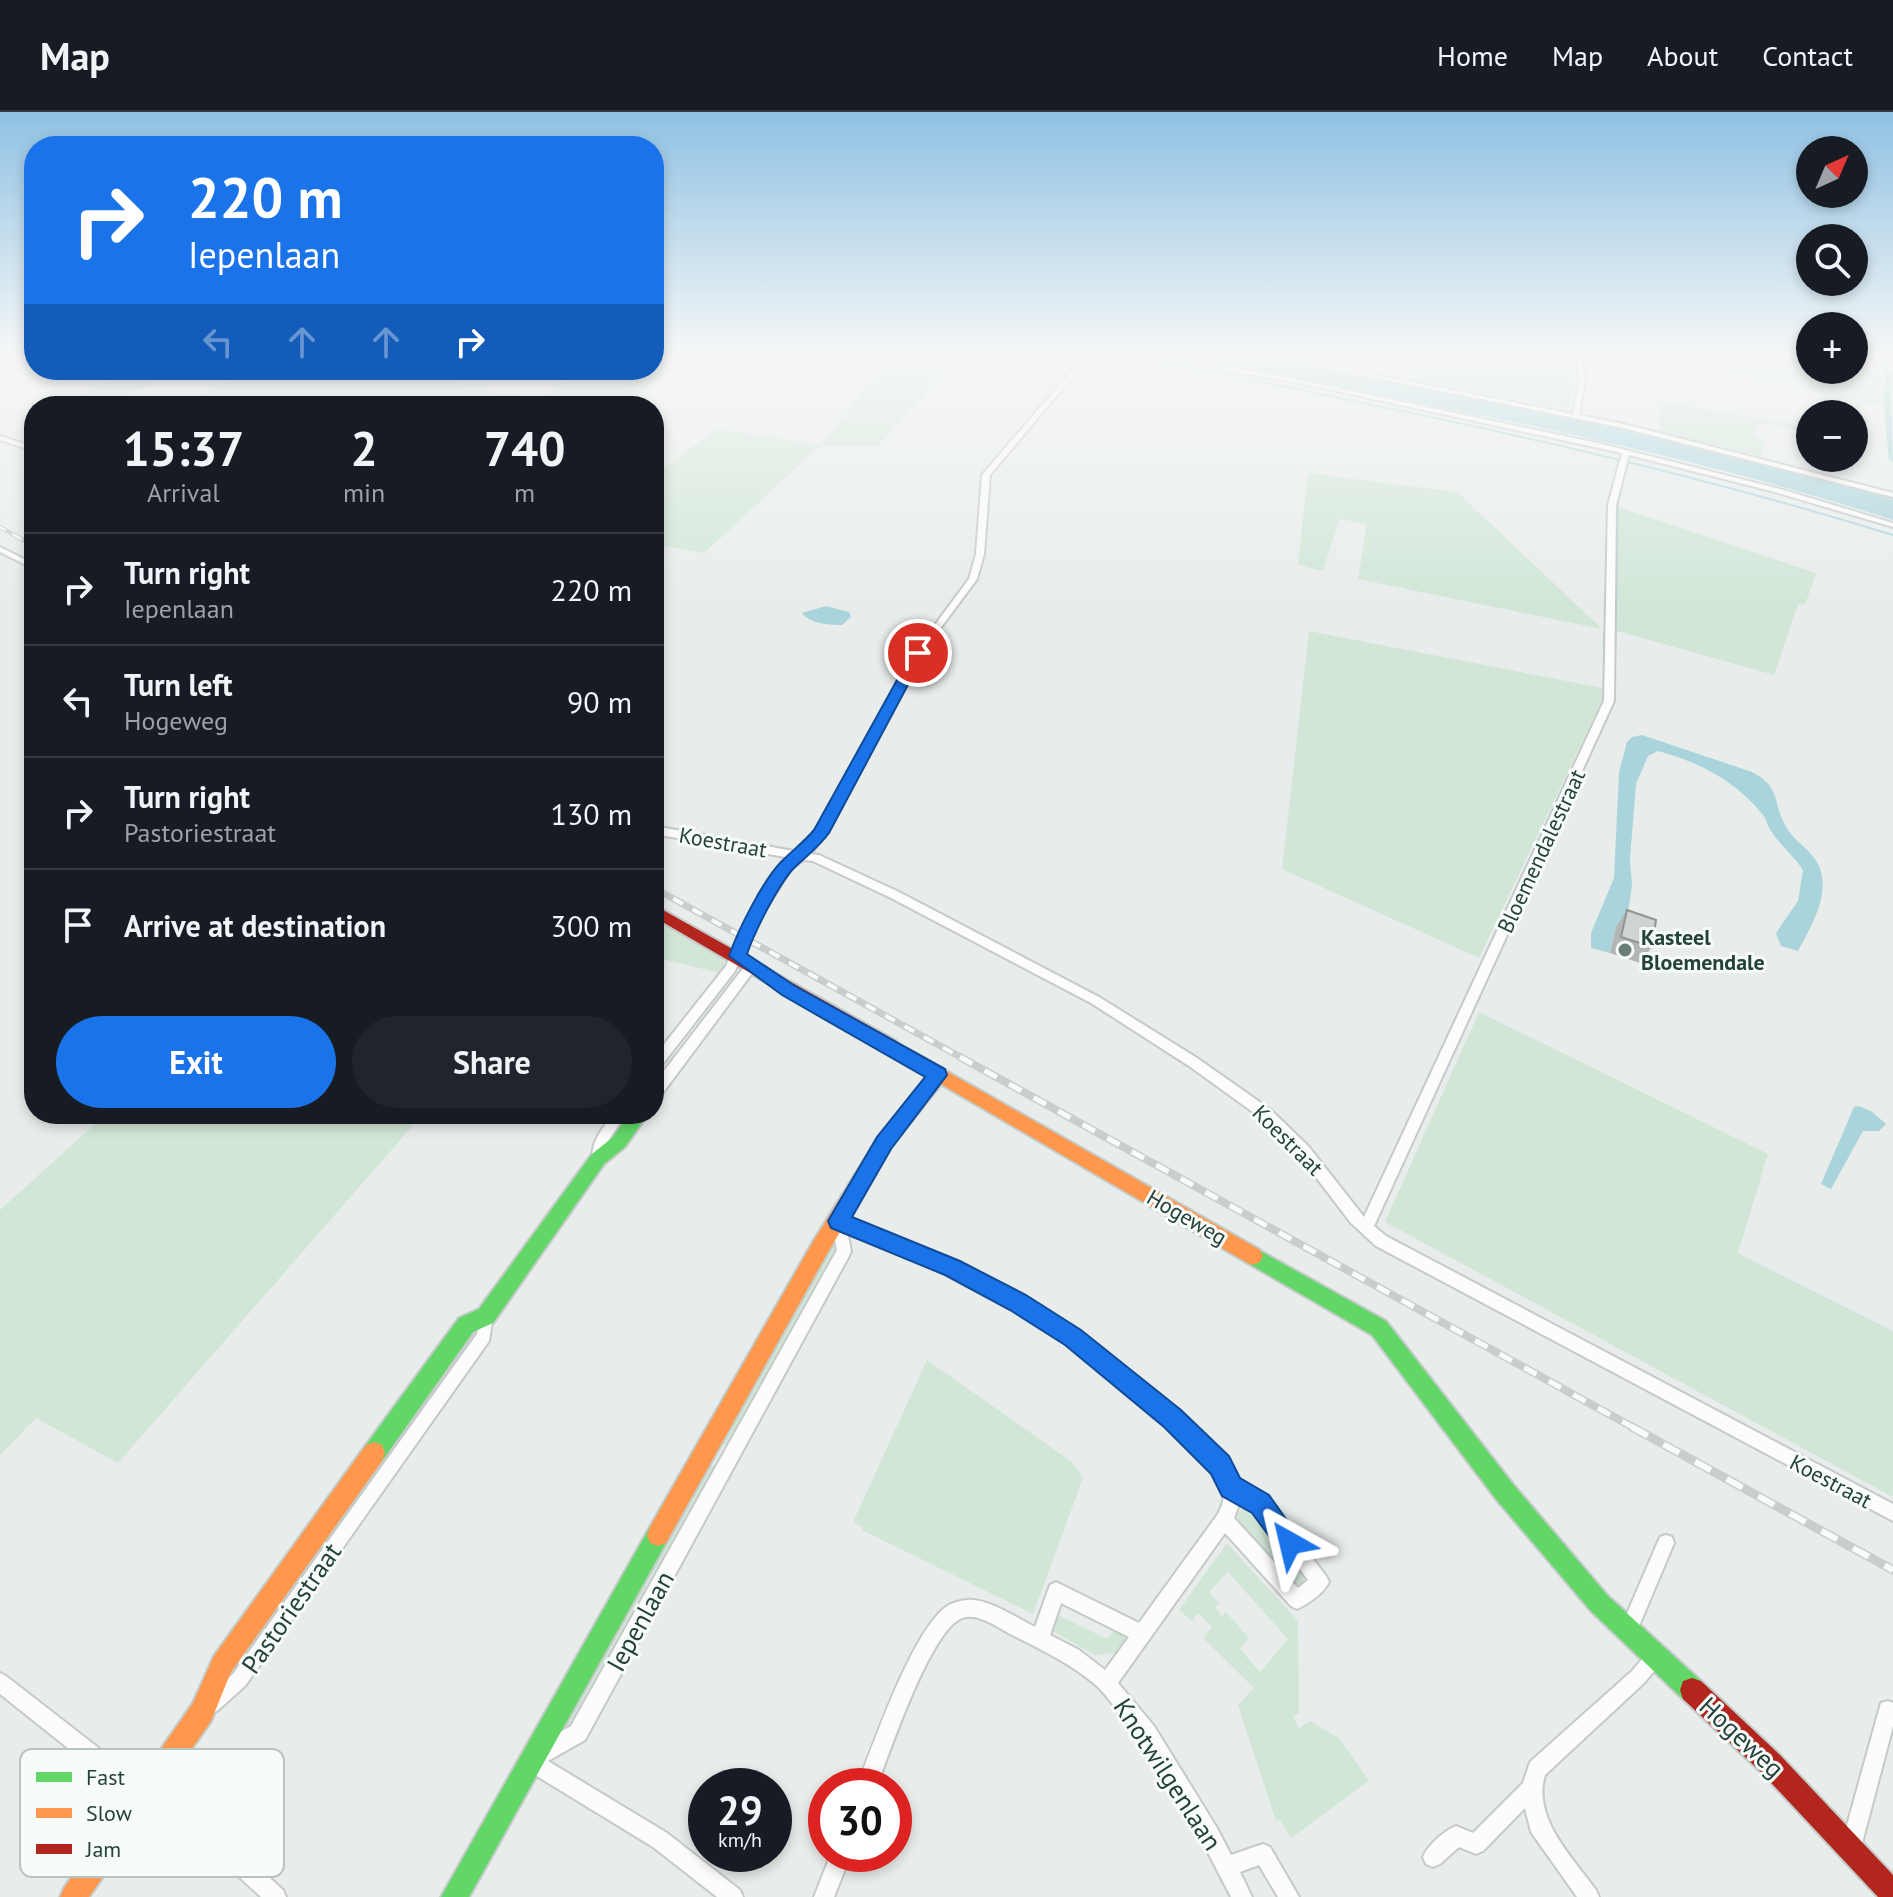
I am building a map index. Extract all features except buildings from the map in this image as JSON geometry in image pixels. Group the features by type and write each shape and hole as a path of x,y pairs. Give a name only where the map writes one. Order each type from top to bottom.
{"street":[{"path":"1,438 24,446"},
{"path":"664,1080 745,960 753,921 787,866 821,833 918,653 973,579 980,554 986,475 1017,438"},
{"path":"1563,438 1793,494 1893,525"},
{"path":"1670,438 1893,495"},
{"name":"Bloemendalestraat","path":"1366,1228 1609,701 1612,505 1626,452"},
{"path":"0,549 24,562"},
{"name":"Koestraat","path":"664,832 815,858 931,913 1095,1000 1244,1097 1288,1134 1366,1228 1381,1241 1893,1513"},
{"name":"Hogeweg","path":"664,915 1379,1328 1514,1503 1599,1603 1771,1764 1893,1894"},
{"path":"664,1053 696,1012 745,960"},
{"path":"696,1012 710,1016"},
{"path":"664,1068 671,1070"},
{"name":"Iepenlaan","path":"454,1897 821,1246 884,1143 938,1075"},
{"name":"Pastoriestraat","path":"598,1159 602,1139 613,1124"},
{"name":"Pastoriestraat","path":"202,1712 239,1680 484,1336 486,1316 598,1159 619,1142 632,1124"},
{"path":"838,1221 952,1268 1060,1329 1123,1376 1220,1465 1231,1487 1232,1504 1224,1520 1297,1600 1320,1582 1260,1504 1231,1487"},
{"name":"Iepenlaan","path":"529,1760 578,1733 844,1251 838,1221"},
{"name":"Pastoriestraat","path":"177,1749 202,1712 222,1664 466,1325 486,1316"},
{"path":"706,1448 729,1459"},
{"path":"350,1486 370,1495"},
{"name":"Knotwilgenlaan","path":"1107,1683 1224,1520"},
{"path":"1628,1632 1666,1543"},
{"path":"1040,1639 1056,1591 1143,1634"},
{"name":"Knotwilgenlaan","path":"874,1768 912,1678 935,1634 953,1612 976,1609 1087,1665 1107,1683 1142,1725 1227,1866 1242,1897"},
{"path":"1589,1897 1538,1825 1531,1789 1537,1769 1604,1709 1655,1657"},
{"path":"0,1682 85,1749"},
{"path":"1851,1847 1888,1710 1893,1714"},
{"path":"529,1760 660,1840 733,1897"},
{"path":"1433,1857 1456,1836 1476,1844 1531,1789"},
{"name":"Knotwilgenlaan","path":"1227,1866 1263,1854 1289,1897"},
{"path":"824,1897 834,1872"},
{"name":"Pastoriestraat","path":"73,1897 87,1877"},
{"path":"254,1877 276,1897"}],"green space":[{"path":"704,438 776,438 820,445 826,438 885,438 878,446 820,446 704,553 664,546 664,468"},
{"path":"1686,438 1759,438 1765,440 1760,456"},
{"path":"1308,473 1457,492 1602,629 1358,579 1367,524 1339,519 1323,571 1298,565"},
{"path":"1618,507 1816,573 1805,605 1798,604 1774,675 1617,631"},
{"path":"1309,631 1603,688 1605,694 1479,958 1282,869"},
{"path":"664,924 724,957 724,966 719,973 664,959"},
{"path":"1479,1012 1768,1154 1738,1253 1893,1331 1893,1497 1385,1222"},
{"path":"95,1124 414,1124 118,1463 36,1418 0,1455 0,1210"},
{"path":"833,1243 838,1248 731,1442 723,1445 721,1434"},
{"path":"927,1360 1072,1462 1083,1478 1033,1614 862,1530 853,1522"},
{"path":"709,1463 715,1468 714,1473 574,1725 566,1729 563,1727"},
{"path":"1242,1508 1252,1508 1304,1574 1303,1584 1294,1584 1238,1523 1238,1513"},
{"path":"1227,1543 1298,1621 1299,1714 1293,1716 1299,1728 1310,1721 1339,1738 1369,1781 1291,1838 1280,1820 1276,1821 1238,1705 1254,1688 1203,1638 1212,1627 1198,1613 1192,1621 1179,1610","holes":["1228,1572 1288,1639 1260,1672 1240,1649 1249,1638 1226,1612 1222,1616 1215,1607 1219,1603 1209,1592"]},
{"path":"1058,1615 1107,1639 1115,1630 1125,1635 1126,1641 1116,1653 1095,1655 1052,1631"}],"water":[{"path":"1588,438 1656,438 1893,499 1893,520 1714,468"},
{"path":"826,606 849,612 851,617 842,625 832,625 815,622 802,613"},
{"path":"1642,735 1752,772 1768,784 1786,827 1815,859 1822,875 1818,909 1798,951 1781,946 1776,933 1798,901 1803,870 1775,836 1763,815 1741,792 1702,767 1658,751 1648,756 1636,784 1628,912 1616,927 1610,953 1591,948 1591,933 1614,878 1619,772 1627,742 1632,737"},
{"path":"1854,1107 1871,1111 1886,1124 1879,1131 1863,1131 1831,1189 1821,1184"}],"waterway":[{"path":"1528,438 1695,479 1893,535"},
{"path":"1891,438 1893,460"},
{"path":"1609,507 1618,467"},
{"path":"1617,537 1618,500 1626,468"},
{"path":"1614,678 1617,535"},
{"path":"1604,645 1606,623"}],"railway":[{"path":"0,527 18,537"},
{"path":"14,535 24,540"},
{"path":"664,894 964,1059"},
{"path":"960,1057 1636,1429"},
{"path":"1632,1427 1893,1570"}],"traffic: fast":[{"path":"374,1453 466,1325 486,1316 598,1159 619,1142 632,1124"},
{"path":"1253,1256 1379,1328 1504,1491 1599,1603 1692,1690"},
{"path":"454,1897 658,1535"}],"traffic: slow":[{"path":"890,1046 1253,1256"},
{"path":"658,1535 821,1246 884,1143 938,1075"},
{"path":"176,1749 202,1712 222,1664 374,1453"},
{"path":"73,1897 87,1877"}],"traffic: jam":[{"path":"664,916 890,1046"},
{"path":"1692,1690 1771,1764 1893,1894"}],"place":[{"name":"Kasteel Bloemendale","path":"1625,950"}],"route":[{"path":"918,653 821,833 806,852 787,866 746,932 738,956 789,990 938,1075 884,1143 838,1221 952,1268 1018,1302 1073,1338 1150,1398 1220,1465 1231,1487 1260,1504 1290,1543"}]}
